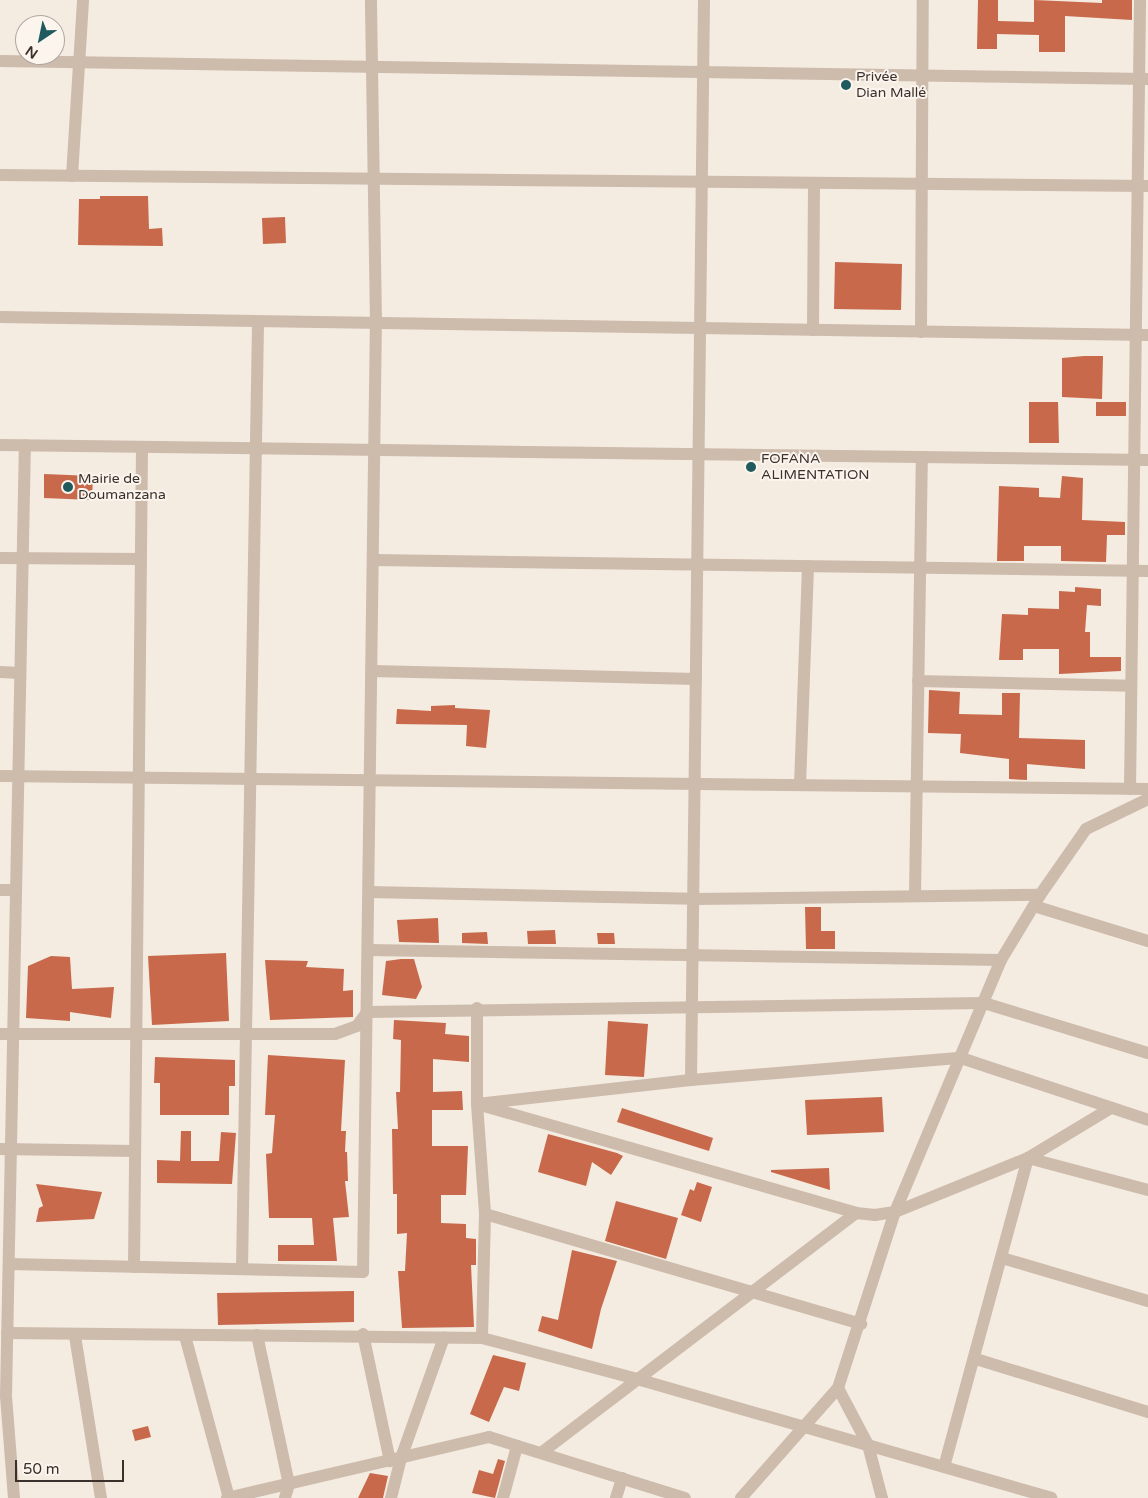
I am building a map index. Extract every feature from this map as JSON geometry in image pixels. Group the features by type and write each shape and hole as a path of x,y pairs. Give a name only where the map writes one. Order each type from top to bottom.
{"street":[{"path":"72,176 83,0"},
{"path":"9,1264 363,1272 376,323 371,0"},
{"path":"691,1080 704,0"},
{"path":"921,332 923,0"},
{"path":"1130,789 1134,460 1142,335 1143,79 1140,0"},
{"path":"0,61 703,70 1143,79"},
{"path":"0,175 1143,186"},
{"path":"813,330 814,183"},
{"path":"0,318 1142,335"},
{"path":"242,1269 258,322"},
{"path":"0,445 1148,460"},
{"path":"14,1498 3,1396 9,1264 6,1149 13,1035 25,445"},
{"path":"134,1267 142,446"},
{"path":"915,895 922,457"},
{"path":"0,558 141,558"},
{"path":"373,560 1148,571"},
{"path":"800,785 808,566"},
{"path":"372,671 696,679"},
{"path":"0,672 20,673"},
{"path":"918,681 1131,686"},
{"path":"0,776 1148,789"},
{"path":"741,1498 838,1388 861,1324 895,1212 1001,960 1037,900 1086,830 1148,799"},
{"path":"0,890 16,890"},
{"path":"369,892 693,899 915,895 1037,900 1148,941"},
{"path":"368,950 693,957 1001,960"},
{"path":"0,1034 246,1036 349,1032 367,1012 477,1008 984,1003 1148,1052"},
{"path":"477,1008 477,1104 485,1214 482,1338"},
{"path":"477,1104 691,1080 961,1058 1148,1120"},
{"path":"477,1104 856,1213 875,1216 895,1212 1028,1158 1111,1108"},
{"path":"6,1149 135,1151"},
{"path":"1028,1158 1148,1190"},
{"path":"944,1467 976,1359 1028,1158"},
{"path":"541,1454 856,1213"},
{"path":"485,1214 861,1324"},
{"path":"1002,1258 1148,1301"},
{"path":"7,1333 75,1336 363,1334 482,1338 637,1379 1051,1498"},
{"path":"363,1334 396,1459"},
{"path":"257,1335 290,1484 285,1498"},
{"path":"75,1336 101,1498"},
{"path":"185,1336 228,1498 489,1437 685,1498"},
{"path":"391,1498 396,1459 444,1337"},
{"path":"976,1359 1148,1412"},
{"path":"838,1388 868,1445 882,1498"},
{"path":"503,1498 517,1446"},
{"path":"616,1498 622,1478"}],"building":[{"path":"978,0 998,0 998,21 1034,22 1034,0 1102,3 1102,0 1132,0 1132,20 1065,16 1065,52 1039,52 1039,35 997,34 997,49 977,49"},
{"path":"100,196 148,196 149,229 162,228 163,246 78,245 79,199 100,199"},
{"path":"285,217 286,243 263,244 262,218"},
{"path":"835,262 902,264 901,310 834,309"},
{"path":"1103,356 1102,399 1062,397 1062,358"},
{"path":"1029,402 1058,402 1059,443 1029,443"},
{"path":"1096,402 1126,402 1126,416 1096,416"},
{"name":"Mairie de Doumanzana","path":"44,474 93,476 92,500 44,498"},
{"path":"1062,476 1083,478 1082,520 1125,522 1125,535 1107,535 1106,562 1061,561 1061,546 1024,546 1024,561 997,561 999,486 1039,488 1039,497 1060,498"},
{"path":"1075,587 1101,589 1101,606 1087,605 1085,632 1090,632 1090,657 1121,657 1121,671 1059,674 1059,649 1023,649 1023,660 999,660 1002,614 1028,615 1028,608 1059,609 1059,591 1075,592"},
{"path":"929,690 960,692 959,714 1002,715 1002,693 1020,693 1019,738 1085,740 1085,769 1027,764 1027,780 1009,779 1009,759 960,753 961,734 928,733"},
{"path":"455,705 455,708 490,710 486,748 466,746 467,725 396,724 397,709 431,711 431,706"},
{"path":"805,907 821,907 821,931 835,931 835,949 806,949"},
{"path":"438,918 439,943 399,942 397,920"},
{"path":"555,930 556,944 528,944 527,931"},
{"path":"487,932 488,944 462,943 462,933"},
{"path":"597,933 614,933 615,944 598,944"},
{"path":"226,953 229,1021 152,1025 148,956"},
{"path":"51,956 70,957 72,989 114,987 111,1018 70,1012 70,1021 26,1018 28,966"},
{"path":"414,959 422,987 416,999 382,995 386,961"},
{"path":"265,960 308,961 306,967 344,969 343,991 353,990 353,1017 270,1020"},
{"path":"394,1020 446,1023 445,1034 469,1036 469,1062 433,1059 433,1092 462,1091 463,1110 432,1110 432,1146 468,1146 466,1195 441,1195 441,1223 466,1224 466,1238 476,1239 476,1265 471,1265 474,1327 402,1328 398,1271 405,1271 407,1233 397,1234 397,1194 393,1194 392,1129 398,1129 396,1092 400,1092 401,1040 393,1039"},
{"path":"608,1021 648,1024 644,1077 605,1075"},
{"path":"268,1055 345,1060 341,1131 346,1131 345,1152 347,1152 348,1181 345,1181 349,1217 333,1218 337,1261 278,1261 278,1245 314,1245 312,1218 269,1218 266,1154 272,1153 275,1115 265,1115"},
{"path":"155,1057 235,1060 235,1086 229,1086 229,1115 160,1115 160,1083 154,1083"},
{"path":"882,1097 884,1132 807,1135 805,1100"},
{"path":"622,1108 713,1138 709,1151 617,1122"},
{"path":"181,1131 191,1131 191,1161 219,1161 221,1132 236,1133 232,1184 157,1183 157,1160 180,1161"},
{"path":"548,1134 623,1156 611,1175 592,1162 586,1186 538,1172"},
{"path":"829,1168 830,1190 771,1172 771,1170"},
{"path":"697,1182 712,1187 701,1222 681,1215 690,1189 694,1191"},
{"path":"36,1184 102,1192 94,1219 36,1222 39,1208 43,1206"},
{"path":"616,1201 678,1218 666,1259 605,1241"},
{"path":"572,1250 617,1261 601,1309 592,1349 538,1331 542,1316 558,1320"},
{"path":"354,1291 354,1322 218,1325 217,1293"},
{"path":"493,1355 526,1363 519,1391 504,1387 489,1422 470,1414"},
{"path":"148,1426 151,1437 135,1441 132,1430"},
{"path":"498,1459 505,1461 495,1498 472,1493 479,1470 493,1474"},
{"path":"370,1473 388,1476 383,1498 358,1498"}],"place":[{"name":"Privée Dian Mallé","path":"846,85"},
{"name":"FOFANA ALIMENTATION","path":"751,467"},
{"name":"Mairie de Doumanzana","path":"68,487"}]}
